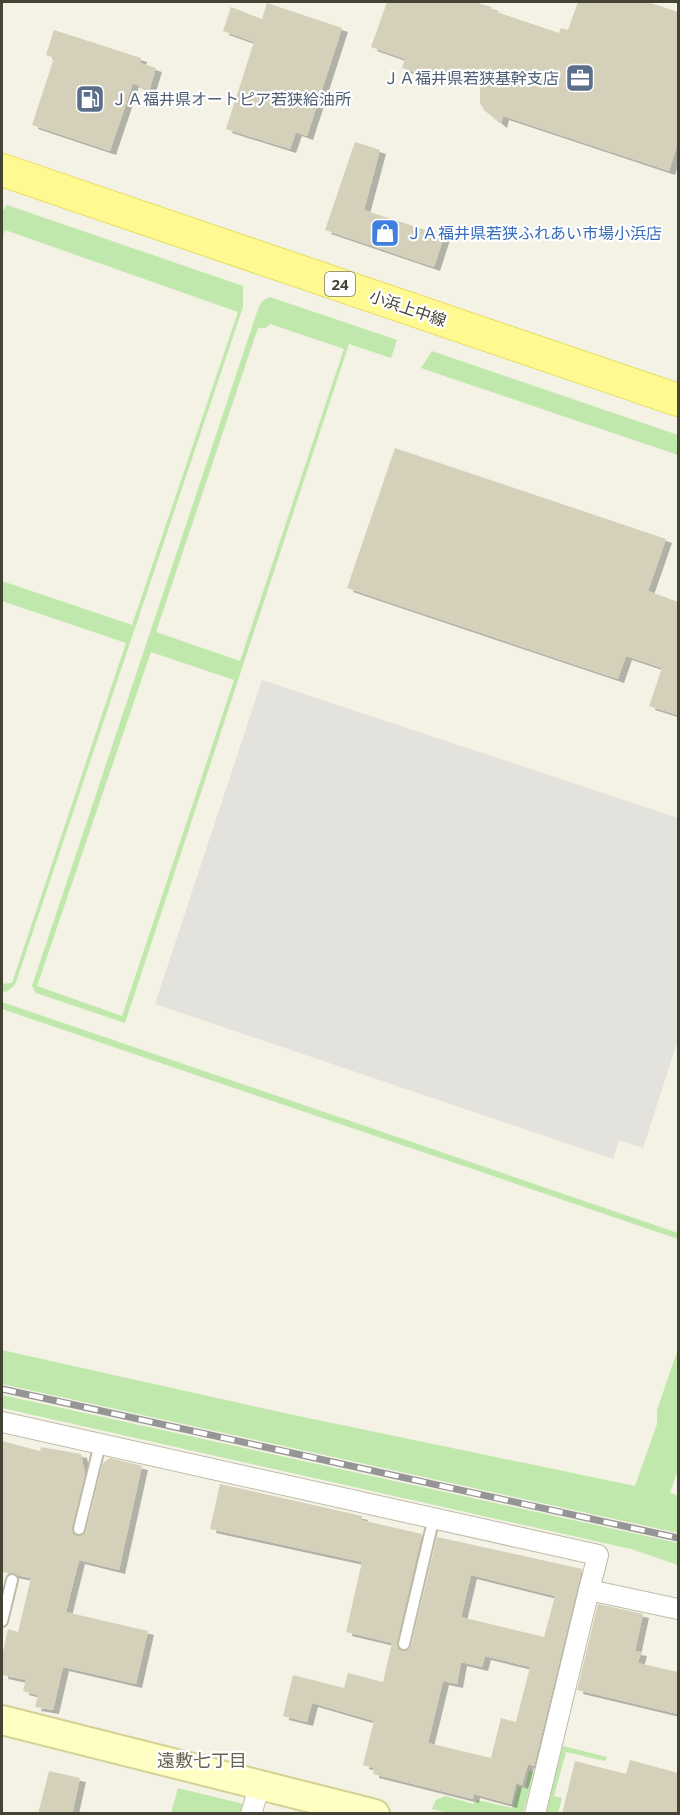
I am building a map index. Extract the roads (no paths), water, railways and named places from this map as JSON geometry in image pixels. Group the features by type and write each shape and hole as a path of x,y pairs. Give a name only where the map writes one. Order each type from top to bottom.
{"main road":[{"name":"小浜上中線","path":"2,170 678,400"}],"street":[{"path":"2,1422 598,1555 535,1814"},
{"path":"589,1590 678,1609"},
{"path":"2,1720 375,1814"},
{"path":"251,1814 260,1785"}],"lane":[{"path":"80,1528 100,1444"},
{"path":"404,1644 434,1517"},
{"path":"2,1621 12,1580"}],"railway":[{"path":"2,1389 678,1538"}],"place":[{"name":"ＪＡ福井県若狭基幹支店","path":"580,78"},
{"name":"ＪＡ福井県オートピア若狭給油所","path":"90,99"},
{"name":"ＪＡ福井県若狭ふれあい市場小浜店","path":"385,233"}],"district":[{"name":"遠敷七丁目","path":"202,1760"}]}
